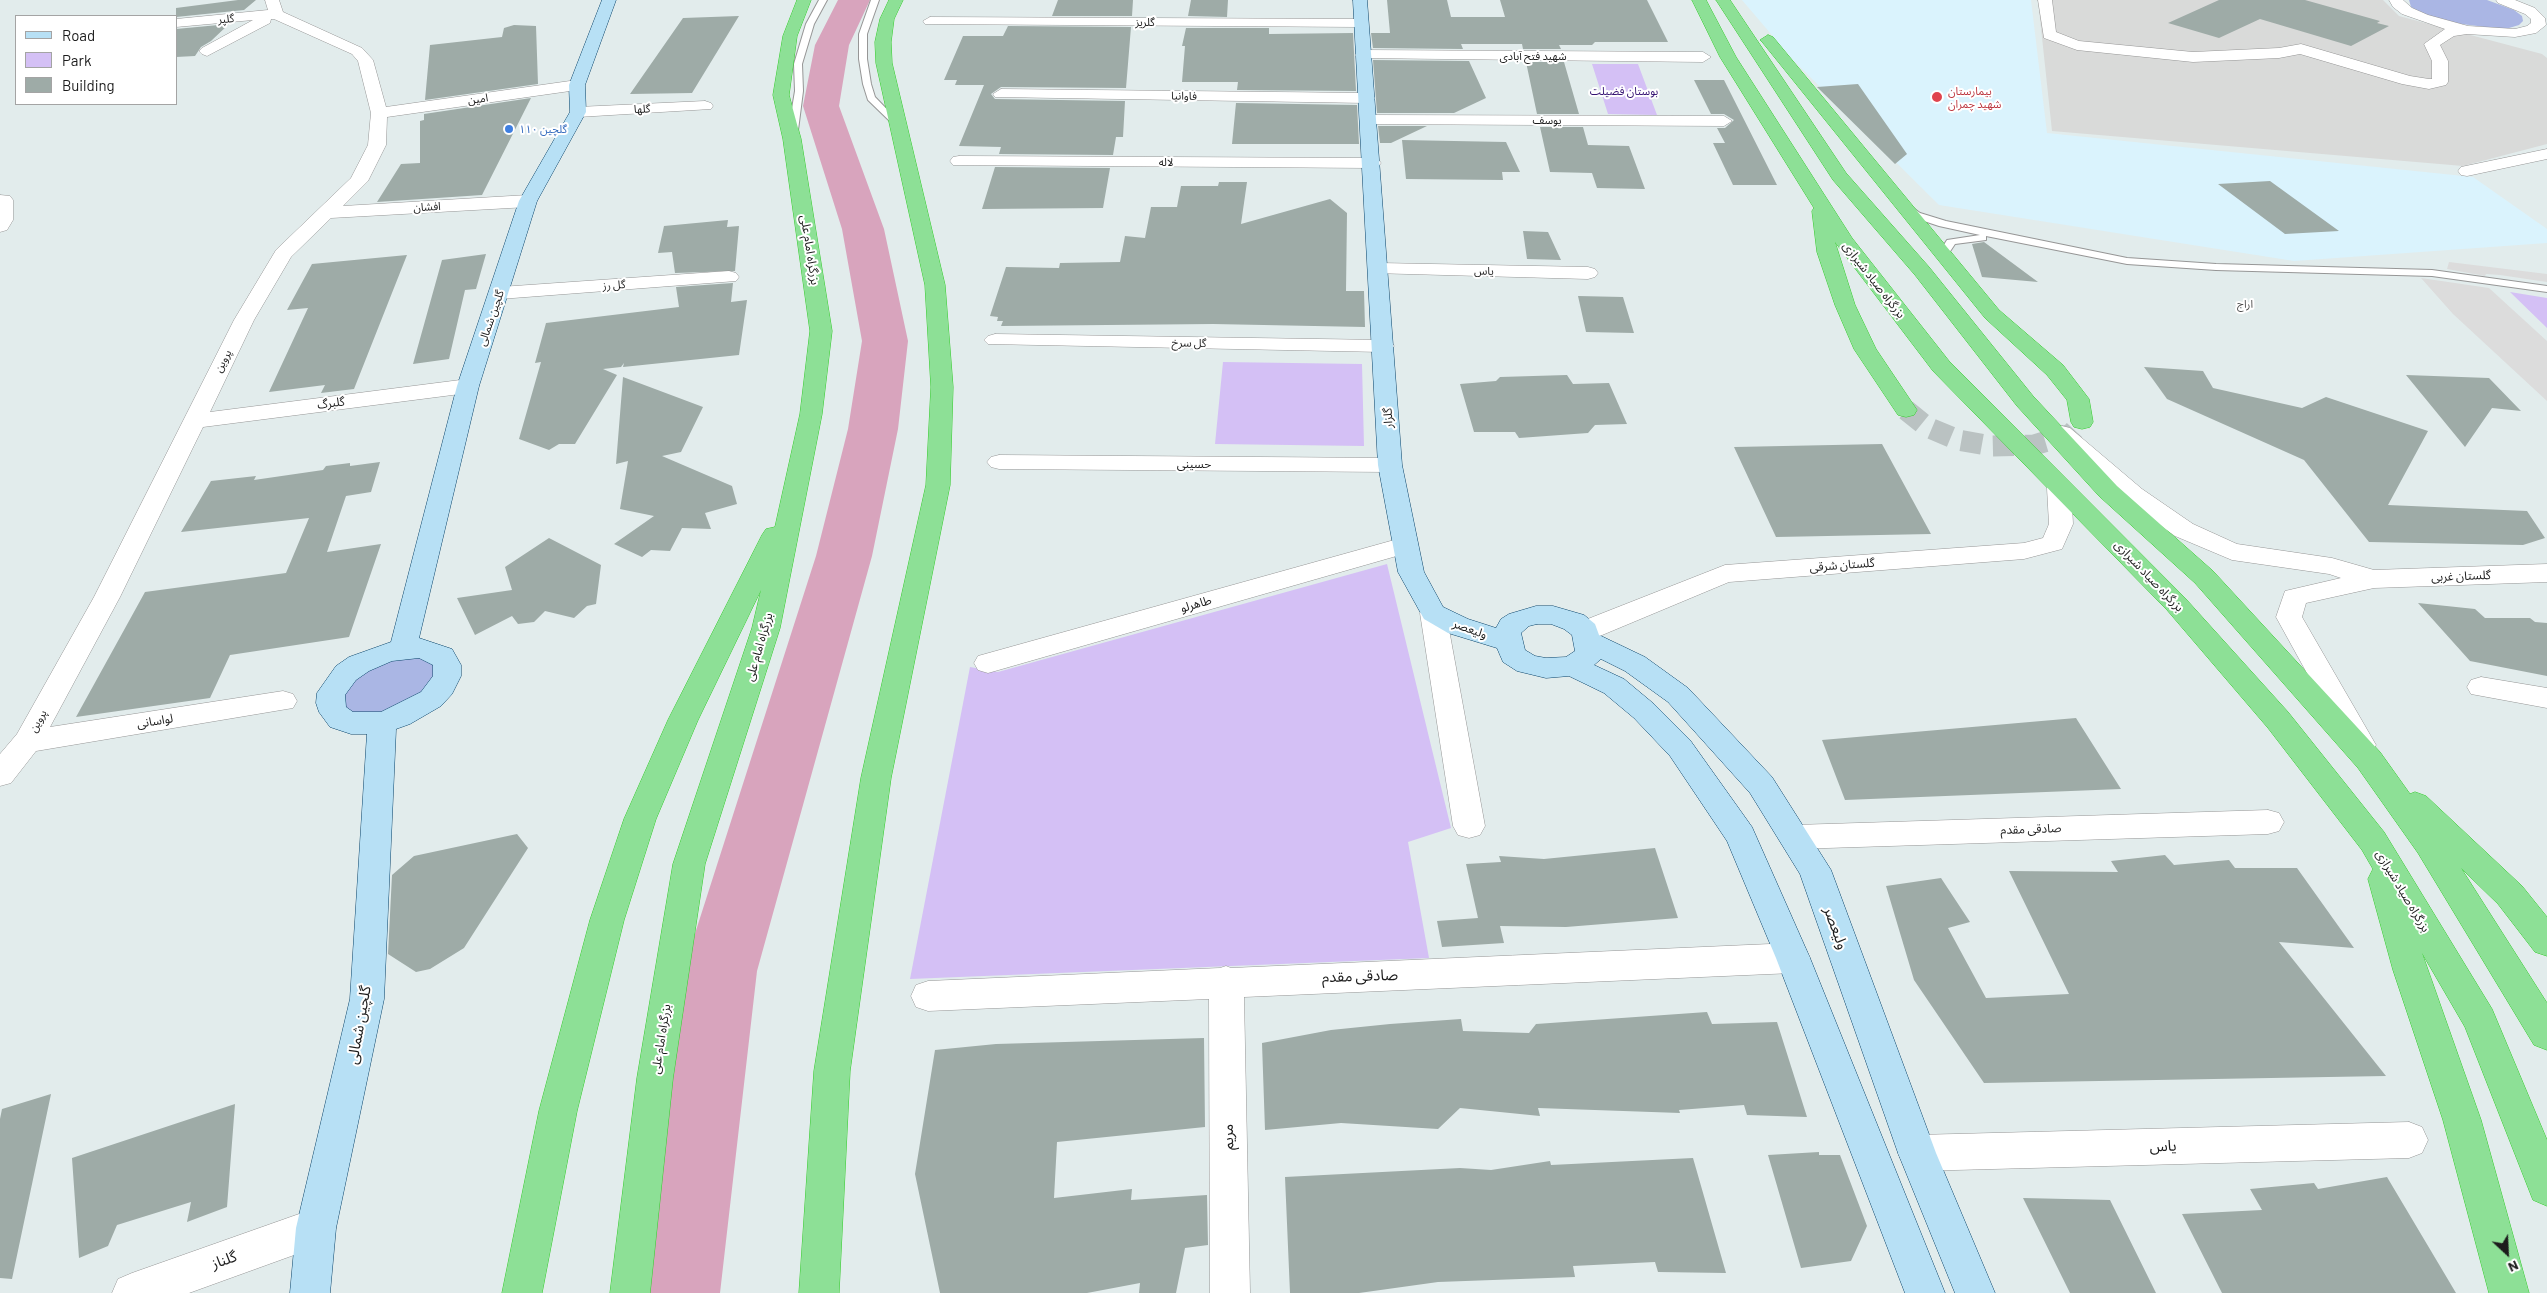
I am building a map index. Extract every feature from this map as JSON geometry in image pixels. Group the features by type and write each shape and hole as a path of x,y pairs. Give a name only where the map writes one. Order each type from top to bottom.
{"highway":[{"name":"بزرگراه امام علی","path":"630,1293 655,1078 689,864 766,628 811,414 821,331 792,139 781,95 790,36 804,0"},
{"path":"819,1293 834,1062 876,778 938,485 942,388 935,284 901,129 888,84 883,42 887,19 896,0"},
{"name":"بزرگراه صیاد شیرازی","path":"1699,0 1728,57 1844,242 1941,366 2059,488 2106,531 2176,604 2278,720 2373,841 2480,1020 2547,1188"},
{"path":"1723,0 1839,176 1922,270 2024,401 2108,492 2204,577 2369,760 2510,895 2547,942"},
{"path":"1735,0 1992,314 2055,370 2078,399 2082,422"},
{"path":"1820,202 1827,252 1845,306 1865,349 1906,410"},
{"path":"522,1293 558,1111 607,920 640,819 683,720 794,498"},
{"path":"2369,760 2429,844 2547,1034"},
{"path":"2373,841 2410,970 2462,1120 2509,1293"}],"main road":[{"path":"578,112 577,85 609,0"},
{"name":"گلزار","path":"1360,0 1360,23 1369,120 1384,346 1390,465 1411,572 1433,613"},
{"name":"گلچین شمالی","path":"403,648 468,386 500,293 528,202 578,112"},
{"name":"ولیعصر","path":"1433,613 1458,626 1509,642"},
{"path":"1582,646 1546,668 1527,664 1513,655 1507,633 1511,626 1519,620 1536,615 1554,615 1574,622 1582,646 1614,686 1644,711 1680,748 1741,836 1793,958 1925,1293"},
{"name":"ولیعصر","path":"1582,646 1635,664 1678,695 1760,785 1795,837 1815,870 1917,1153 1975,1293"},
{"path":"403,648 432,651 442,656 447,665 447,676 442,687 431,699 417,709 382,723 358,724 340,719 333,712 330,703 331,693 346,673 359,664 403,648"},
{"name":"گلچین شمالی","path":"310,1293 316,1228 367,1000 382,723"}],"street":[{"path":"2045,0 2049,35 2077,45 2193,57 2279,53 2301,49 2408,81 2429,84 2440,82 2440,61 2432,44 2450,32 2468,30 2515,33 2543,28 2538,18 2530,11 2503,0"},
{"path":"2396,0 2407,11 2423,18 2468,30"},
{"path":"206,51 274,7"},
{"name":"گلپر","path":"178,24 274,7"},
{"name":"پروین","path":"0,775 27,742 107,597 244,320 283,254 359,181 377,145 379,113 365,60 357,50 274,7"},
{"name":"گلریز","path":"930,21 1360,23"},
{"name":"شهید فتح آبادی","path":"1363,55 1703,57"},
{"name":"امین","path":"379,113 577,85"},
{"name":"فاوانیا","path":"1001,94 1367,98"},
{"name":"گلها","path":"578,112 705,106"},
{"name":"یوسف","path":"1369,120 1724,121"},
{"path":"2467,171 2547,154"},
{"name":"لاله","path":"959,160 1372,163"},
{"path":"0,201 4,200 4,220 0,226"},
{"name":"افشان","path":"326,212 528,202"},
{"name":"یاس","path":"1379,269 1588,273"},
{"name":"گل رز","path":"500,293 729,277"},
{"name":"گل سرخ","path":"995,340 1384,346"},
{"name":"گلبرگ","path":"193,421 468,386"},
{"path":"2024,401 2133,494 2184,530 2232,552 2332,566 2374,579"},
{"name":"حسینی","path":"998,462 1390,465"},
{"name":"گلستان شرقی","path":"1582,646 1725,574 2024,551 2053,543 2061,524 2059,488"},
{"name":"طاهرلو","path":"988,663 1405,546"},
{"name":"گلستان غربی","path":"2374,579 2547,573"},
{"path":"2369,760 2333,692 2289,617 2294,596 2374,579"},
{"name":"گلزار","path":"1433,613 1469,826"},
{"path":"2481,688 2547,698"},
{"name":"لواسانی","path":"27,742 283,701"},
{"name":"صادقی مقدم","path":"1795,837 2268,822"},
{"name":"صادقی مقدم","path":"928,996 1226,981 1793,958"},
{"name":"مریم","path":"1226,981 1230,1293"},
{"name":"یاس","path":"1917,1153 2409,1140"},
{"name":"گلناز","path":"132,1293 316,1228"}],"lane":[{"path":"792,139 799,91 798,64 810,24 823,0"},
{"path":"875,0 864,34 863,59 867,84 871,98 901,129"},
{"path":"1900,203 1916,215 1943,224 2127,261 2216,267 2432,273 2547,288"},
{"path":"1943,254 1951,242 1962,239 2018,240"}],"shaded area":[{"name":"بیمارستان شهید چمران","path":"1742,0 2031,0 2047,133 2473,177 2547,229 2547,243 2294,261 1939,205 1794,61"},
{"path":"2038,0 2383,0 2399,16 2542,54 2547,58 2547,144 2463,166 2052,131"},
{"path":"2409,0 2487,0 2514,10 2522,16 2523,21 2519,25 2509,28 2454,23 2421,13 2411,7"},
{"path":"2449,262 2547,274 2547,282 2500,275 2486,274 2485,276 2447,269"},
{"path":"2421,278 2489,288 2547,341 2547,401 2453,314"},
{"path":"419,655 435,666 437,674 416,702 368,717 344,710 342,691 376,661"}],"green space":[{"name":"بوستان فضیلت","path":"1592,64 1638,64 1657,115 1608,114"},
{"path":"2510,292 2547,298 2547,328"},
{"path":"1223,362 1362,364 1364,446 1215,444"},
{"path":"1387,564 1451,828 1408,842 1429,958 910,979 970,667 998,672"}],"building":[{"path":"238,0 256,0 244,10 178,17 176,15 176,8"},
{"path":"1058,0 1133,0 1132,16 1052,16"},
{"path":"1191,0 1228,0 1227,17 1188,16"},
{"path":"1387,0 1447,0 1451,17 1505,17 1500,0 1647,0 1668,42 1595,42 1592,45 1559,45 1561,49 1523,49 1522,44 1461,44 1463,49 1373,48 1371,33 1390,33"},
{"path":"2219,0 2305,0 2380,21 2377,23 2389,26 2351,46 2260,19 2219,38 2168,23"},
{"path":"739,16 692,93 630,94 683,18"},
{"path":"229,24 211,41 201,47 195,56 178,57 178,29"},
{"path":"514,25 536,26 538,84 425,100 430,45 502,37 504,28"},
{"path":"1008,26 1131,27 1126,88 1001,87 991,94 995,99 1125,101 1123,137 1116,137 1113,155 999,154 1001,147 959,146 984,85 955,85 957,80 944,80 963,36 1003,36"},
{"path":"1186,28 1269,28 1269,34 1353,33 1356,91 1237,90 1238,82 1182,82 1185,46 1182,46"},
{"path":"1373,60 1469,61 1486,98 1454,113 1377,113"},
{"path":"1526,62 1564,62 1579,114 1537,114"},
{"path":"1694,80 1724,80 1777,185 1733,185 1713,143 1725,143 1717,128 1725,128 1734,120 1724,114 1711,114"},
{"path":"1858,84 1907,154 1895,164 1817,87"},
{"path":"531,98 482,195 377,202 401,164 420,163 420,121 424,120 424,114"},
{"path":"1236,103 1357,105 1359,144 1232,144"},
{"path":"1378,126 1427,126 1391,143 1380,143"},
{"path":"1540,127 1583,127 1588,145 1629,146 1645,189 1597,188 1592,173 1550,172"},
{"path":"1402,140 1506,142 1520,172 1502,172 1503,180 1406,179"},
{"path":"995,167 1110,168 1103,208 982,209"},
{"path":"2270,181 2339,231 2285,234 2218,184"},
{"path":"1219,182 1247,182 1241,224 1330,199 1347,213 1346,291 1364,291 1365,327 1213,324 1001,326 1003,321 997,321 998,317 990,316 1006,267 1059,268 1060,263 1120,262 1125,236 1145,238 1151,207 1177,207 1181,186 1218,186"},
{"path":"728,220 727,227 739,226 735,271 675,273 672,252 658,253 664,226"},
{"path":"1523,231 1548,232 1561,260 1527,259"},
{"path":"1984,242 2038,282 1982,277 1972,244"},
{"path":"486,254 476,289 465,290 449,359 413,364 442,260"},
{"path":"407,255 354,389 321,393 325,385 269,392 308,308 287,310 312,264"},
{"path":"733,283 731,302 747,300 739,355 623,367 624,363 621,367 603,369 617,375 575,444 559,444 549,450 519,439 541,362 535,363 546,323 679,307 676,287"},
{"path":"1578,296 1623,297 1634,333 1586,332"},
{"path":"2144,367 2203,371 2213,388 2302,408 2326,397 2428,431 2388,505 2527,511 2545,538 2523,545 2369,542 2304,460 2167,399"},
{"path":"1567,375 1573,384 1609,383 1627,424 1595,425 1588,433 1519,438 1515,432 1474,432 1460,384 1496,381 1500,377"},
{"path":"2406,375 2489,378 2521,411 2492,408 2465,447"},
{"path":"623,377 703,407 681,452 662,456 732,486 737,504 705,513 711,529 682,528 670,551 651,550 642,557 614,544 654,516 620,509 628,461 616,464"},
{"path":"1882,444 1931,534 1776,537 1734,447"},
{"path":"380,462 371,492 346,496 327,552 381,544 349,637 230,655 210,698 76,717 145,592 286,573 309,518 181,532 211,481 256,476 254,480 323,470 326,466 350,463 350,466"},
{"path":"549,538 601,565 596,604 587,606 574,618 545,611 534,622 518,624 512,616 475,635 457,598 512,590 505,567"},
{"path":"2418,603 2475,609 2485,618 2530,618 2535,622 2547,623 2547,676 2470,661"},
{"path":"2076,718 2121,789 1845,800 1822,740"},
{"path":"517,834 528,848 464,948 430,969 416,972 388,954 392,875 414,856"},
{"path":"1655,848 1678,918 1566,927 1500,926 1504,943 1442,947 1437,921 1478,918 1466,864 1501,862 1499,856 1544,859"},
{"path":"2165,855 2174,865 2229,860 2235,868 2297,868 2354,948 2279,942 2386,1076 1984,1083 1914,980 1886,886 1941,878 1970,922 1948,928 1986,998 2069,994 2009,871 2118,872 2111,861"},
{"path":"1707,1012 1712,1024 1777,1022 1807,1117 1747,1115 1744,1105 1679,1110 1680,1113 1538,1108 1540,1116 1460,1108 1438,1129 1341,1123 1265,1130 1262,1043 1331,1030 1461,1019 1463,1031 1529,1033 1536,1024"},
{"path":"1204,1038 1205,1127 1057,1142 1054,1198 1132,1189 1131,1200 1207,1195 1208,1245 1185,1248 1176,1293 1139,1293 1140,1283 1087,1293 940,1293 915,1174 935,1050 996,1044"},
{"path":"51,1094 12,1279 0,1278 0,1119 2,1109"},
{"path":"235,1104 227,1207 187,1222 191,1202 117,1225 108,1246 79,1258 72,1158"},
{"path":"1819,1152 1819,1155 1840,1155 1867,1226 1851,1261 1801,1268 1768,1155"},
{"path":"1693,1158 1726,1273 1658,1272 1655,1262 1573,1266 1575,1277 1438,1282 1359,1293 1290,1293 1285,1177 1460,1168 1491,1170 1550,1161 1551,1165"},
{"path":"2387,1177 2456,1293 2222,1293 2182,1214 2262,1210 2250,1189 2314,1183 2318,1189"},
{"path":"2023,1198 2110,1200 2156,1293 2070,1293"}],"waterway":[{"path":"676,1293 720,971 844,556 873,429 885,341 863,229 821,106 832,45 854,0"}],"tunnel":[{"path":"1906,410 1927,427 1958,440 1992,446 2034,445 2071,434 2082,422"}],"place":[{"name":"بیمارستان شهید چمران","path":"1937,97"},
{"name":"گلچین ۱۱۰","path":"509,129"}],"district":[{"name":"اراج","path":"2245,304"}]}
